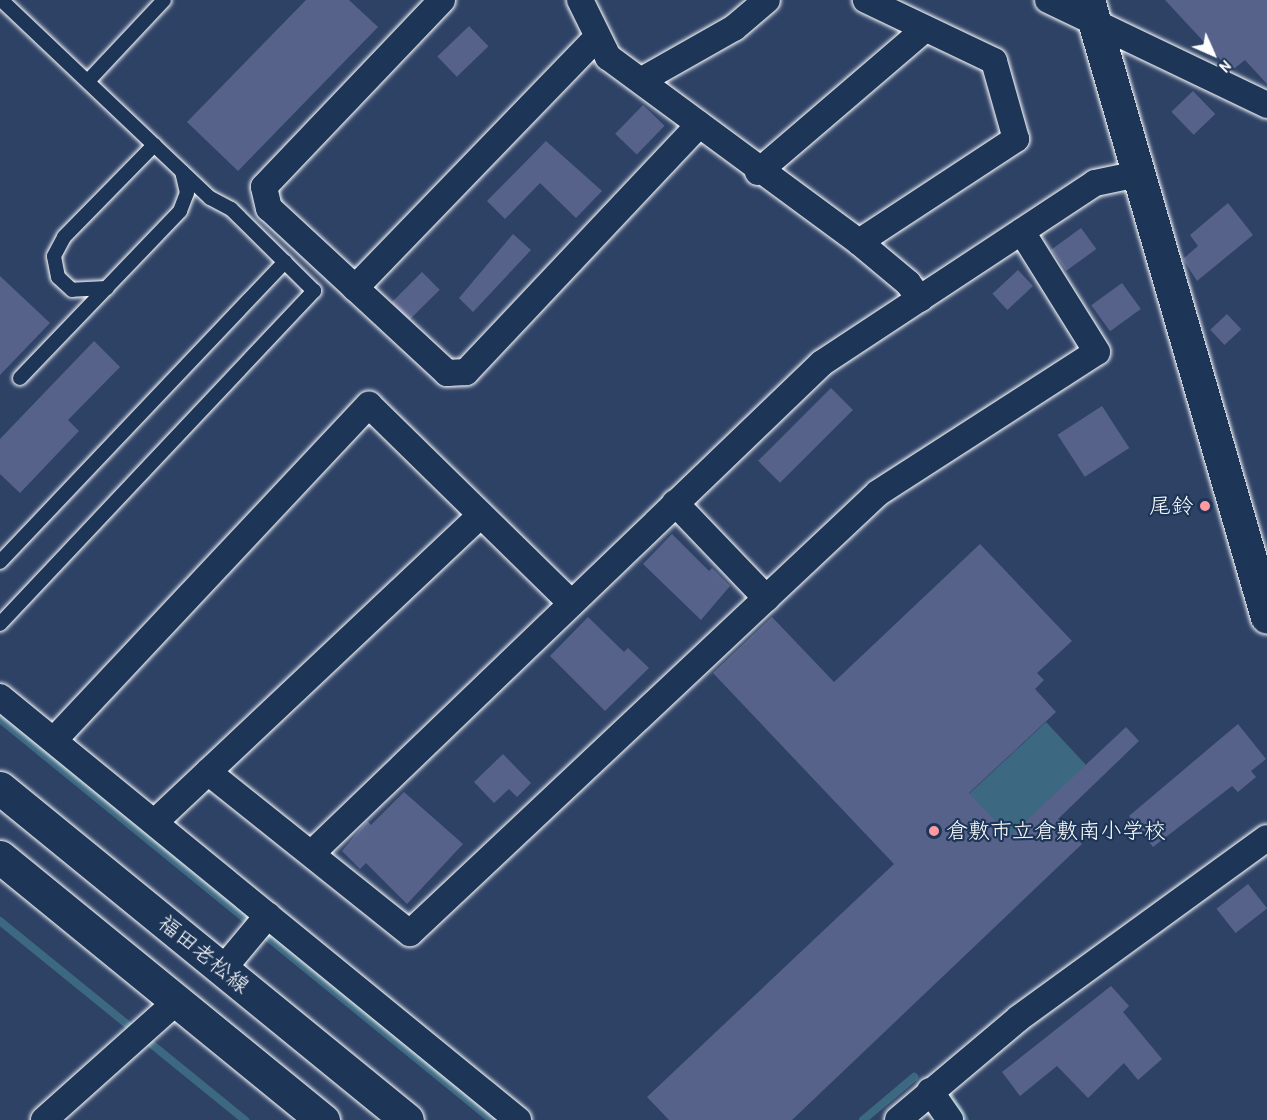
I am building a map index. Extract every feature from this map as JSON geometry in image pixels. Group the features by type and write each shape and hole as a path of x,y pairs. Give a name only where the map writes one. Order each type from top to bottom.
{"main road":[{"path":"1091,11 1267,617"},
{"name":"福田老松線","path":"0,788 407,1120"},
{"path":"0,857 323,1120"}],"street":[{"path":"442,0 264,187 269,208 447,373 466,372 699,125"},
{"path":"580,0 608,57 642,80 758,172 859,242 908,283 920,299"},
{"path":"642,80 734,28 767,0"},
{"path":"859,242 1016,140 994,61 866,0"},
{"path":"1048,0 1091,11 1267,105"},
{"path":"758,172 925,29"},
{"path":"355,288 597,37"},
{"path":"312,853 822,363 1095,183 1138,174"},
{"path":"208,772 410,933 878,493 1096,352 1022,232"},
{"path":"54,740 369,405 571,603"},
{"path":"675,503 766,598"},
{"path":"156,821 481,515"},
{"path":"0,697 156,821 260,924 518,1120"},
{"path":"898,1120 1019,1018 1267,838"},
{"path":"223,969 260,924"},
{"path":"44,1120 177,1001"},
{"path":"930,1091 950,1120"}],"lane":[{"path":"0,624 314,291 231,208 210,198 2,0"},
{"path":"88,81 164,0"},
{"path":"107,288 72,290 58,277 54,256 64,237 154,145"},
{"path":"20,378 180,211 187,193 182,172"},
{"path":"0,562 285,262"}],"water":[{"path":"1046,722 1086,765 1009,837 969,794"}],"building":[{"path":"306,0 349,0 378,27 238,171 187,122"},
{"path":"1165,0 1267,0 1267,84 1245,60 1231,71"},
{"path":"469,26 488,46 457,77 437,57"},
{"path":"1193,91 1215,114 1194,135 1171,112"},
{"path":"643,105 665,126 637,155 615,134"},
{"path":"546,141 602,191 576,218 540,183 505,219 487,201"},
{"path":"1228,203 1253,235 1197,281 1183,259 1198,246 1190,235"},
{"path":"1081,228 1096,249 1066,271 1051,250"},
{"path":"513,234 531,250 473,312 459,298"},
{"path":"1018,270 1033,286 1007,310 992,294"},
{"path":"422,272 440,290 409,320 392,302"},
{"path":"0,276 50,323 0,375"},
{"path":"1122,283 1141,309 1110,331 1091,305"},
{"path":"1227,314 1241,329 1225,345 1210,330"},
{"path":"94,341 120,367 68,420 79,431 20,493 0,474 0,439"},
{"path":"831,388 853,410 780,483 758,461"},
{"path":"1102,406 1129,448 1085,477 1058,435"},
{"path":"672,534 709,571 712,568 730,586 701,620 643,564"},
{"name":"倉敷市立倉敷南小学校","path":"980,544 1072,641 1037,673 1044,680 1035,689 1056,712 969,793 1010,836 1126,727 1139,741 1058,819 1082,844 792,1120 669,1120 647,1097 894,864 713,673 772,617 834,682"},
{"path":"588,617 624,652 628,648 649,668 605,711 550,656"},
{"path":"1238,724 1266,759 1251,771 1256,777 1238,792 1232,786 1153,847 1129,816"},
{"path":"503,754 531,783 517,797 509,789 494,803 474,782"},
{"path":"404,792 463,844 407,904 366,863 360,869 342,851 367,821 371,825"},
{"path":"1248,884 1267,908 1236,933 1216,909"},
{"path":"1111,986 1129,1006 1123,1012 1162,1059 1138,1080 1124,1063 1088,1098 1057,1066 1020,1096 1002,1072"}],"waterway":[{"path":"0,719 492,1120"},
{"path":"0,921 245,1120"},
{"path":"863,1120 914,1077"},
{"path":"950,1097 965,1120"}],"place":[{"name":"尾鈴","path":"1205,506"},
{"name":"倉敷市立倉敷南小学校","path":"934,831"}]}
